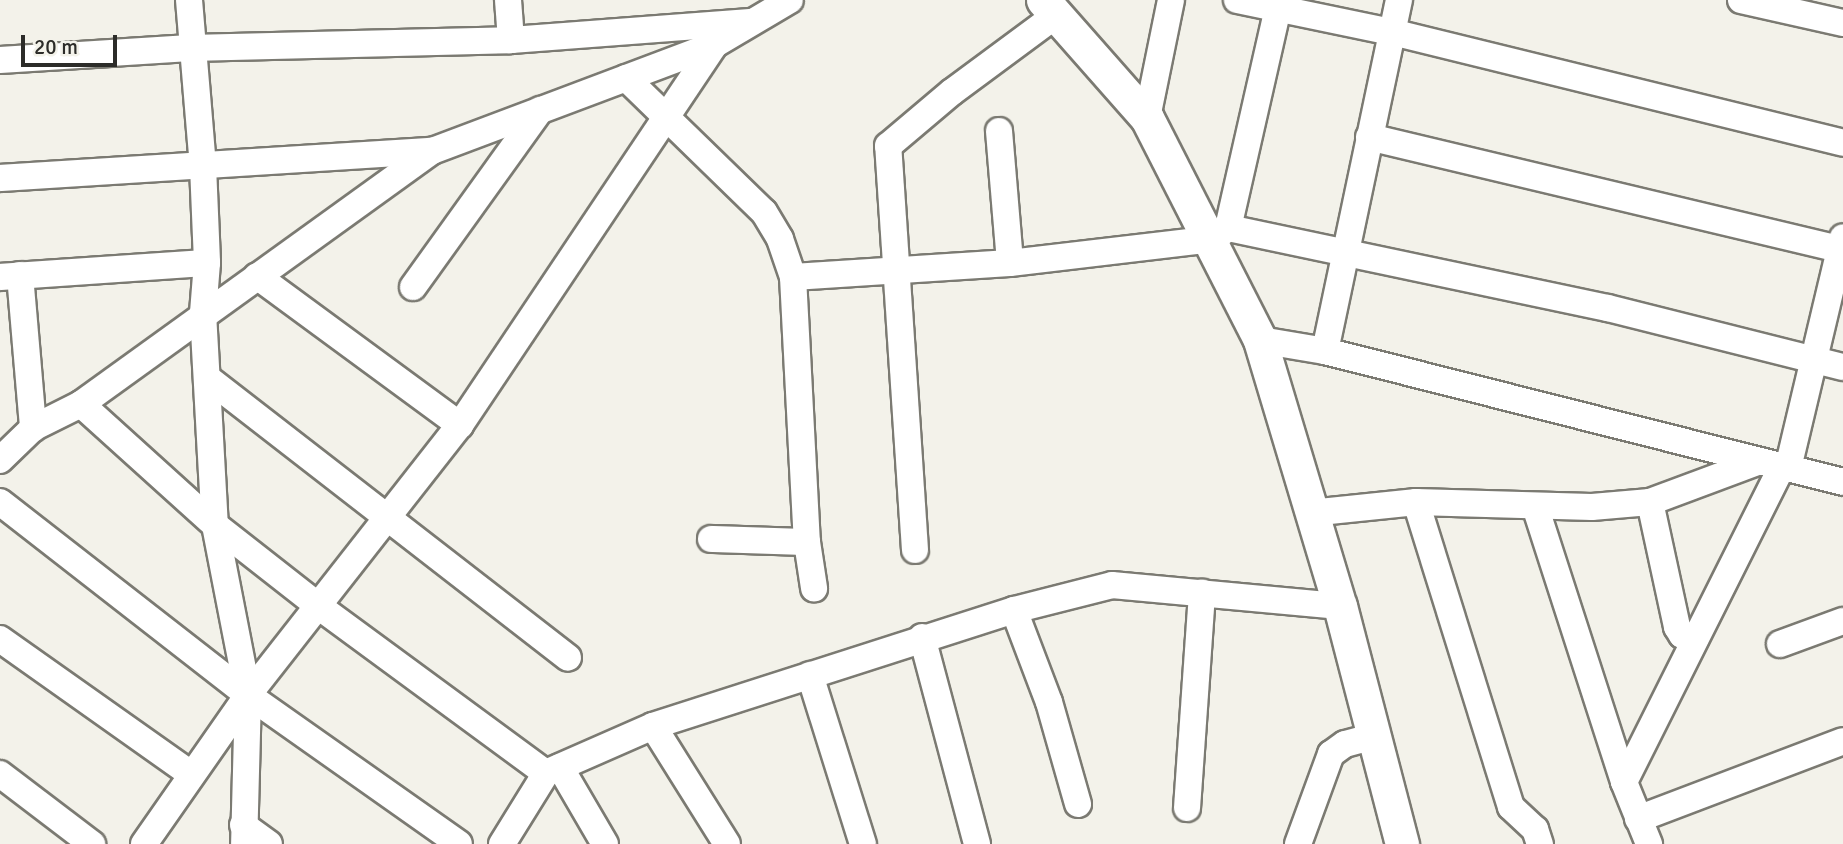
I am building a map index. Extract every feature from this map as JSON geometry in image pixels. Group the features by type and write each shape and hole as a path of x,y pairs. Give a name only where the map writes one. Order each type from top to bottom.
{"street":[{"path":"188,0 190,48 203,166 207,263 203,313 210,380 215,525 248,695 244,834 269,844"},
{"path":"508,0 512,40"},
{"path":"0,460 33,428 81,404 203,313 432,151 714,45 790,0"},
{"path":"1147,118 1171,0"},
{"path":"1237,0 1279,4 1843,143"},
{"path":"1325,351 1343,252 1399,0"},
{"path":"1741,0 1843,23"},
{"path":"1220,234 1279,4"},
{"path":"915,550 900,273 888,146 1050,8 1147,118 1220,234 1260,340 1340,606 1402,844"},
{"path":"0,60 190,48 512,40 754,21"},
{"path":"144,844 248,695 321,608 384,519 460,425 714,45"},
{"path":"626,78 764,212 780,239 793,277 807,542 814,588"},
{"path":"413,287 540,109"},
{"path":"999,131 1010,263"},
{"path":"1369,137 1841,245 1814,360 1777,465 1696,638 1624,782"},
{"path":"0,178 432,151"},
{"path":"793,277 900,273 1010,263 1220,234 1343,252 1608,308 1843,367"},
{"path":"33,428 10,276 207,263"},
{"path":"257,276 460,425"},
{"path":"1260,340 1325,351 1843,482"},
{"path":"210,380 384,519 568,658"},
{"path":"81,404 215,525 321,608 553,770 605,844"},
{"path":"1310,513 1416,502 1535,506 1650,502 1777,465"},
{"path":"0,502 248,695 459,844"},
{"path":"1416,502 1511,807 1535,830 1540,844"},
{"path":"1650,502 1677,627 1682,635 1696,638"},
{"path":"1535,506 1624,782 1649,844"},
{"path":"711,539 807,542"},
{"path":"502,844 553,770 653,726 922,637 1014,610 1112,586 1340,606"},
{"path":"1186,808 1202,593"},
{"path":"1014,610 1049,702 1078,804"},
{"path":"1780,645 1843,621"},
{"path":"922,637 977,844"},
{"path":"0,639 191,774"},
{"path":"810,675 863,844"},
{"path":"653,726 727,844"},
{"path":"1298,844 1331,754 1345,744 1375,736"},
{"path":"1637,819 1843,741"},
{"path":"0,774 92,844"}]}
